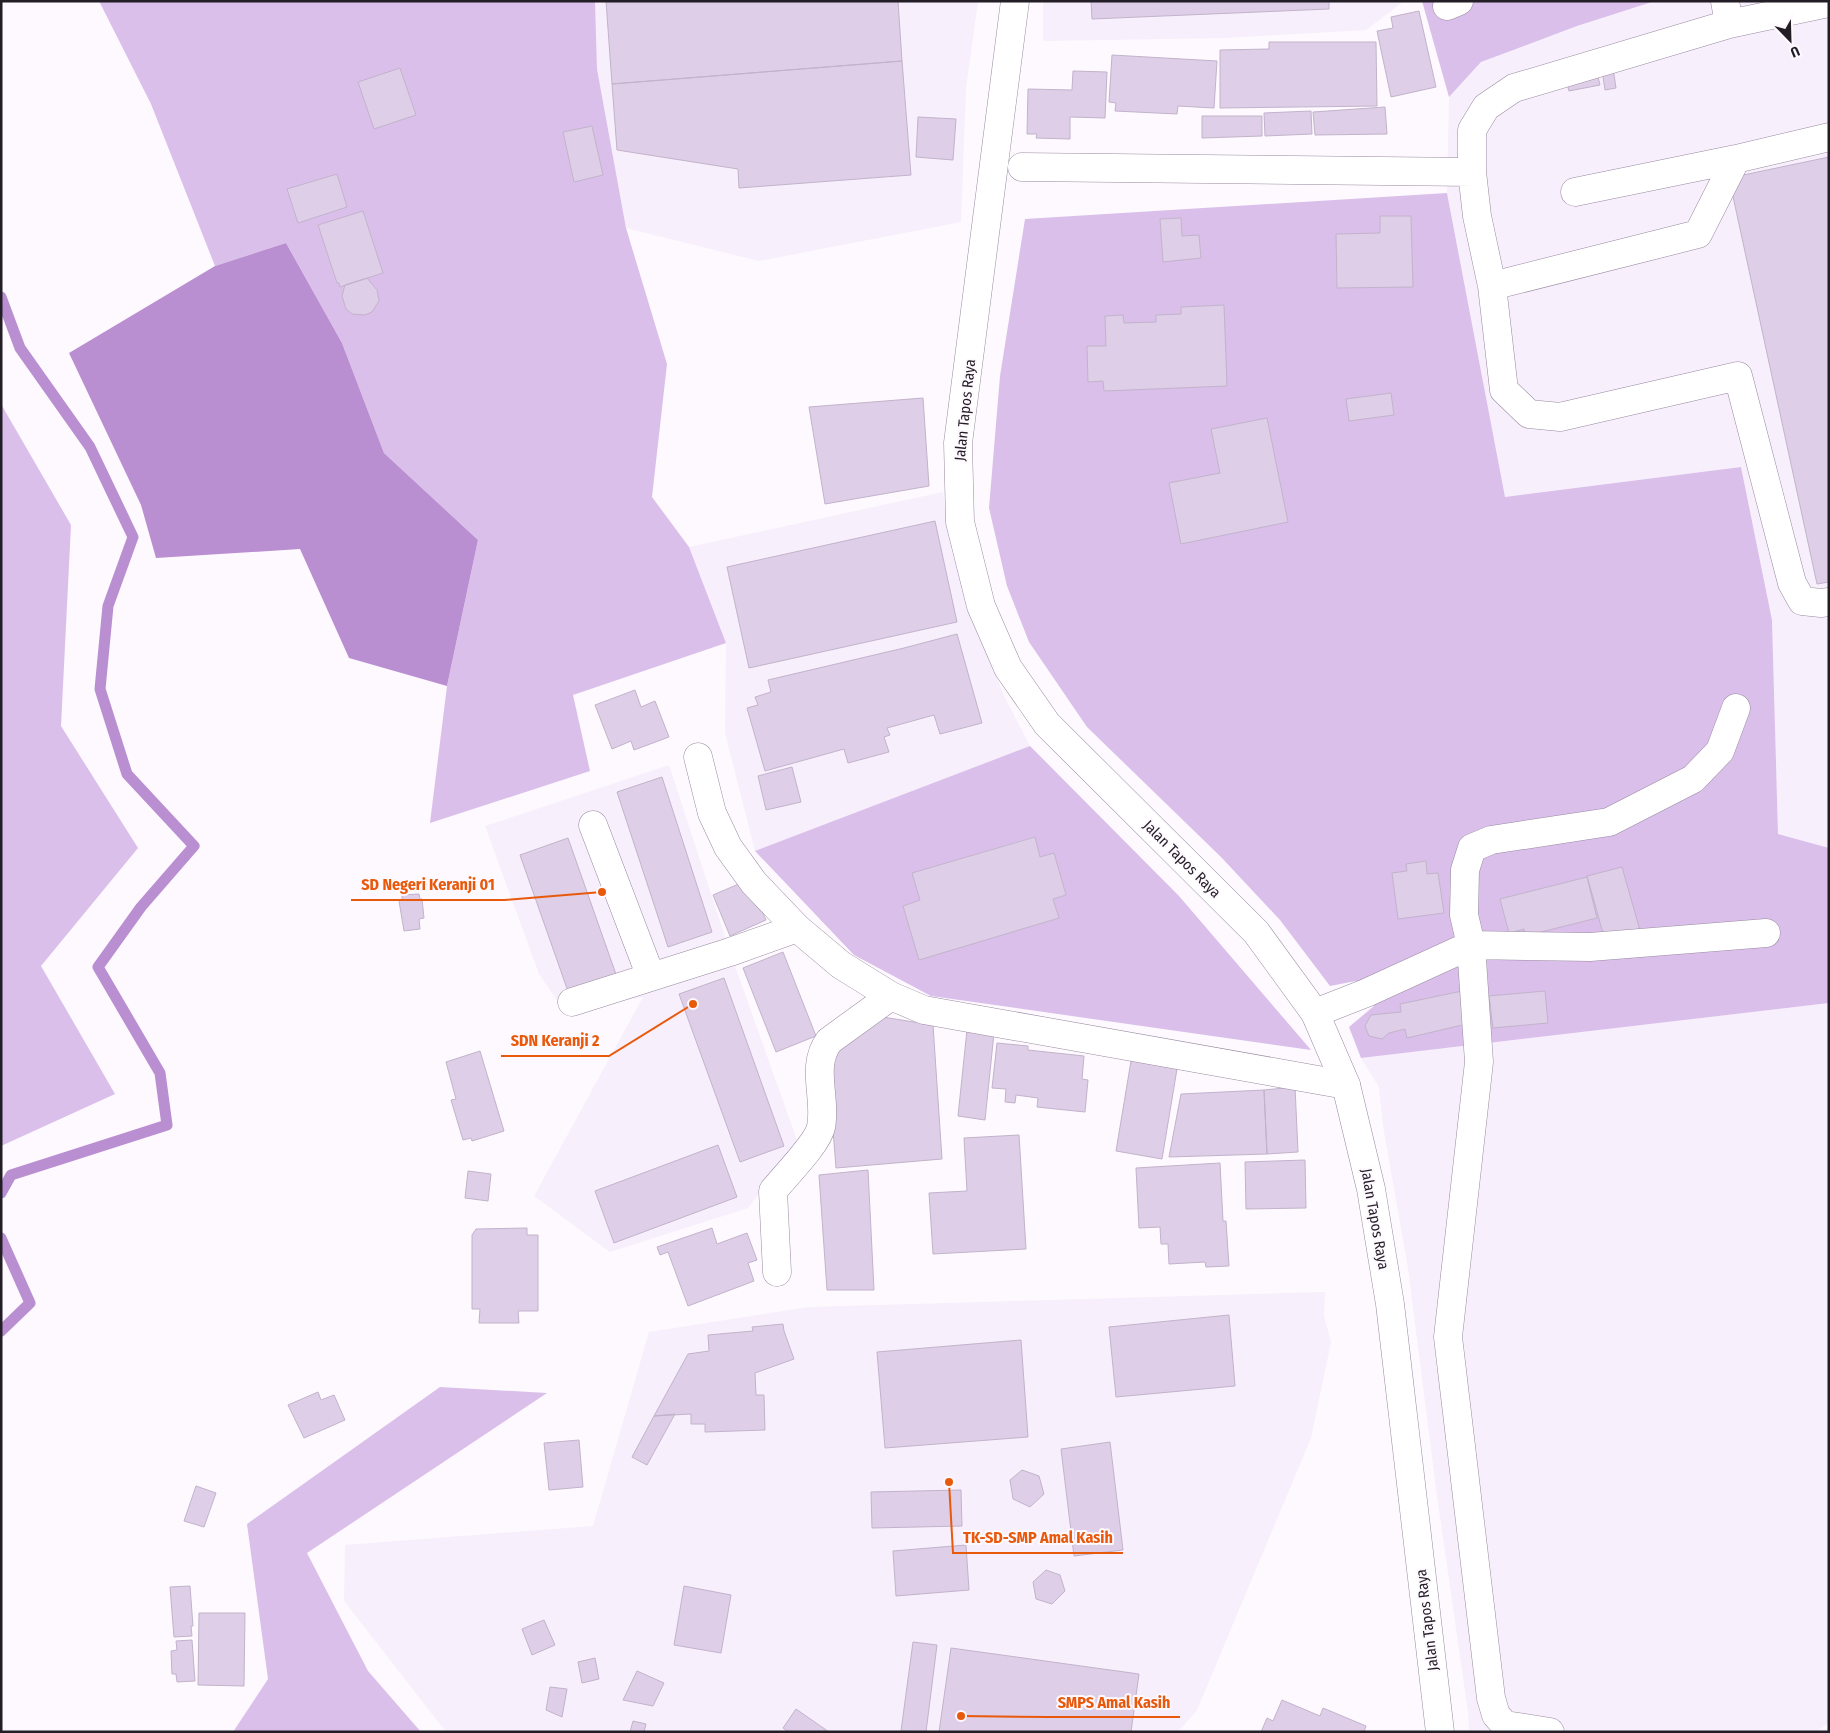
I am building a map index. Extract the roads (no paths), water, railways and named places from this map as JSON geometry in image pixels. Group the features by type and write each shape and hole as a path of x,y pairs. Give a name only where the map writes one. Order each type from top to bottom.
{"main road":[{"name":"Jalan Tapos Raya","path":"1015,1 958,443 960,522 981,606 1008,668 1046,724 1256,932 1315,1013 1346,1085 1371,1189 1390,1304 1440,1732"},
{"path":"1829,3 1727,13 1514,88 1486,107 1472,130 1472,172 1477,216 1492,286 1504,390 1528,414 1560,417 1738,376 1792,583 1802,601 1829,602"},
{"path":"1575,192 1736,159 1829,137"},
{"path":"1492,286 1698,234 1736,159"},
{"path":"1022,167 1472,172"},
{"path":"1550,1732 1505,1725 1496,1715 1491,1698 1448,1338 1479,1062 1471,945 1464,915 1465,870 1472,848 1491,840 1609,822 1693,779 1720,751 1736,708"},
{"path":"698,757 712,813 728,847 754,883 797,928 841,965 892,996 924,1010 1346,1085"},
{"path":"593,824 652,977"},
{"path":"572,1002 730,952 797,928"},
{"path":"1315,1013 1366,993 1471,945 1590,947 1766,933"},
{"path":"777,1272 772,1191 815,1139 821,1128 820,1068 823,1050 829,1041 892,996"}],"waterway":[{"path":"1,297 20,348 90,447 133,537 108,606 100,689 127,774 194,846 141,907 98,967 160,1073 167,1125 11,1175 1,1193"},
{"path":"1,1238 30,1303 1,1331"}],"place":[{"name":"SD Negeri Keranji 01","path":"602,892"},
{"name":"SDN Keranji 2","path":"693,1004"},
{"name":"TK-SD-SMP Amal Kasih","path":"949,1482"},
{"name":"SMPS Amal Kasih","path":"961,1716"}]}
